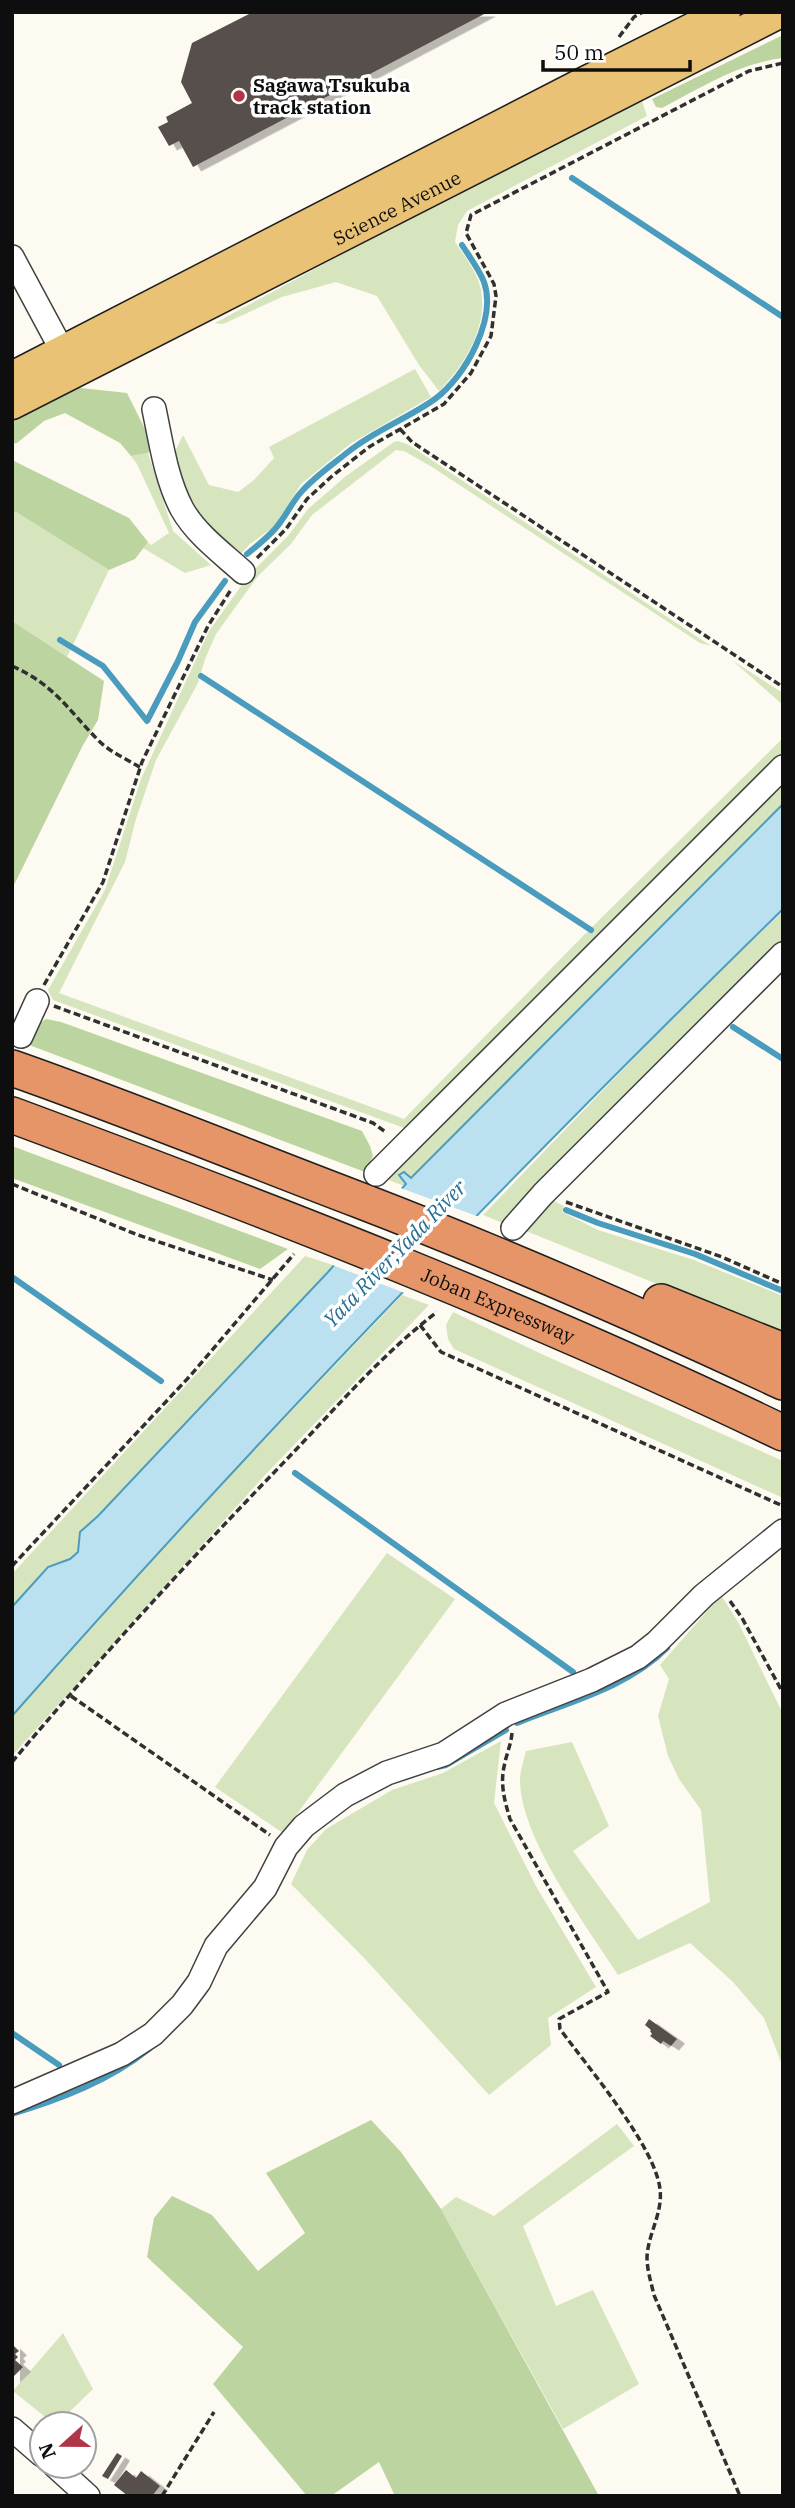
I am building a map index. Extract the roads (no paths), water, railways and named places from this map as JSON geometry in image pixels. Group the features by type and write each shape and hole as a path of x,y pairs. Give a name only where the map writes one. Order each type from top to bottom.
{"highway":[{"path":"17,1052 193,1134 497,1238 783,1351"},
{"name":"Joban Expressway","path":"12,1115 330,1235 442,1297 696,1391 783,1433"},
{"path":"497,1238 783,1382"}],"main road":[{"name":"Science Avenue","path":"12,377 725,12"},
{"name":"Science Avenue","path":"12,404 781,12"}],"street":[{"path":"12,257 63,352"},
{"path":"154,409 165,462 182,509 204,538 243,572"},
{"path":"375,1195 404,1146 783,767"},
{"path":"497,1238 783,954"},
{"path":"17,1052 37,1001"},
{"path":"12,2102 122,2054 153,2034 182,2005 199,1982 216,1946 265,1888 286,1847 304,1826 345,1795 387,1773 444,1754 506,1714 592,1680 638,1657 718,1584 783,1531"},
{"path":"12,2429 28,2443"},
{"path":"70,2480 88,2496"}],"water":[{"name":"Yata River;Yada River","path":"783,804 783,909 390,1305 199,1509 12,1716 12,1607 48,1567 70,1559 78,1552 80,1532 328,1272 406,1184 399,1175 404,1172 411,1178"}],"waterway":[{"path":"572,178 783,317"},
{"path":"247,554 275,529 299,494 319,475 358,444 435,399 457,377 476,346 486,313 487,297 482,277 462,245"},
{"path":"60,640 103,666 147,721 195,622 225,581"},
{"path":"201,676 591,930"},
{"path":"733,1027 783,1059"},
{"path":"566,1210 695,1254 783,1291"},
{"path":"12,1277 161,1381"},
{"path":"295,1473 573,1672"},
{"path":"517,1723 616,1684 634,1674 667,1648"},
{"path":"437,1767 446,1765 506,1730"},
{"path":"12,2033 59,2065"},
{"path":"12,2114 101,2080 149,2049"}],"place":[{"name":"Sagawa Tsukuba track station","path":"239,96"}]}
